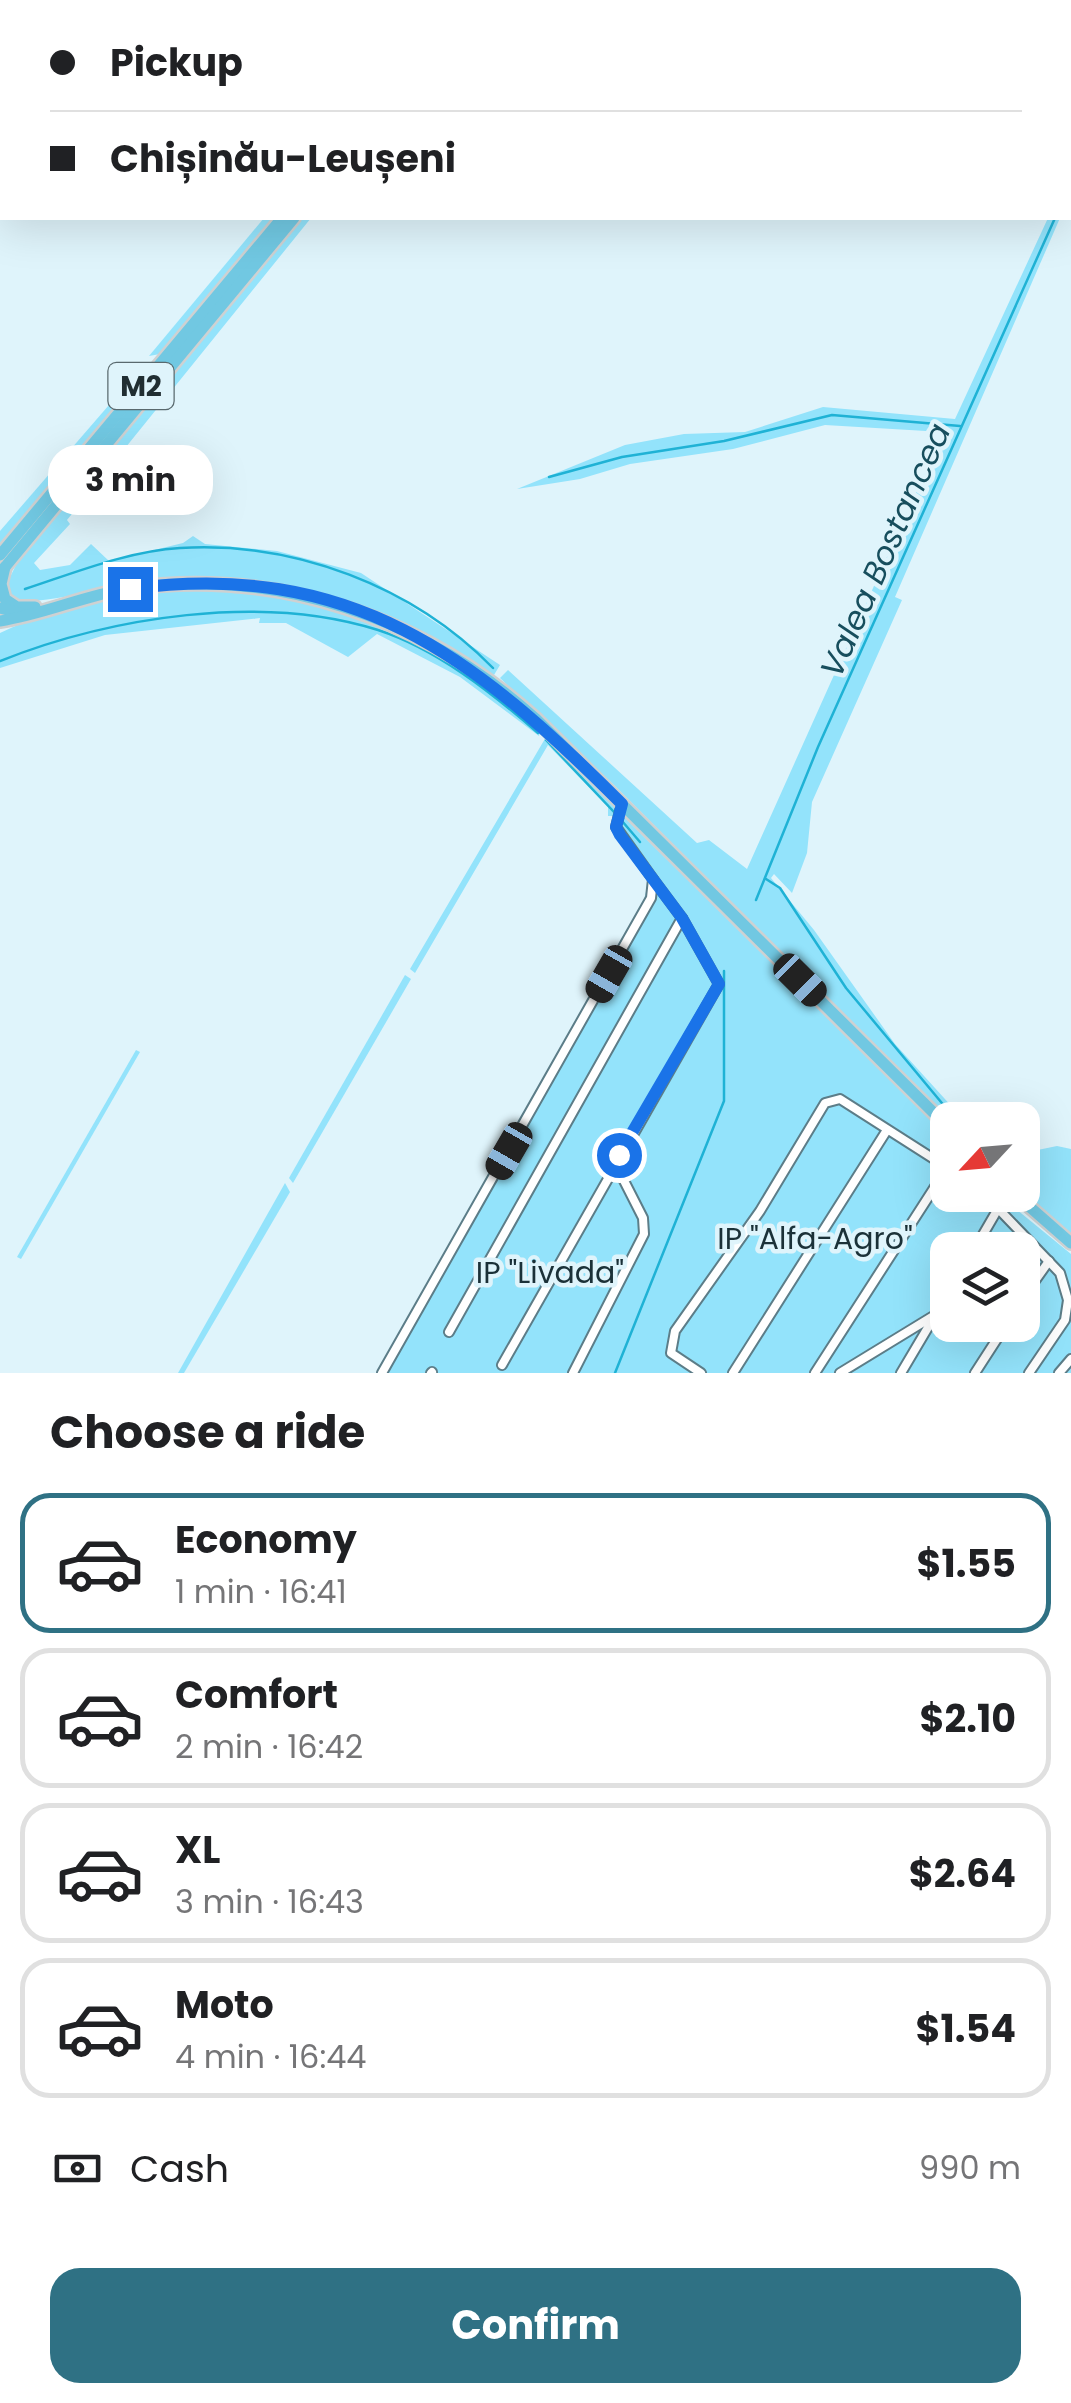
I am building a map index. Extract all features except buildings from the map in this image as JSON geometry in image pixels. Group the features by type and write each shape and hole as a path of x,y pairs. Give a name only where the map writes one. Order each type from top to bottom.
{"highway":[{"name":"M2","path":"0,573 4,558 280,220"},
{"name":"M2","path":"4,558 292,220"},
{"path":"4,558 1,584 5,600 25,608 156,585 225,584 282,590 358,610 416,635 498,686 930,1110"},
{"path":"4,622 59,604"},
{"path":"0,608 29,613"},
{"path":"1036,1212 1071,1242"}],"street":[{"path":"502,1365 719,984 682,918 616,827 622,804"},
{"path":"382,1373 647,907 653,878"},
{"path":"448,1332 682,918"},
{"path":"699,1373 672,1353 675,1331 760,1212 826,1104 840,1099 930,1157"},
{"path":"733,1373 887,1130"},
{"path":"573,1373 644,1234 643,1218 615,1163"},
{"path":"814,1373 930,1194"},
{"path":"1002,1212 1060,1272 1071,1289"},
{"path":"1040,1274 1049,1261"},
{"path":"1029,1373 1066,1320 1068,1300 1060,1272"},
{"path":"840,1373 930,1318"},
{"path":"901,1373 930,1324"},
{"path":"975,1373 995,1342"},
{"path":"1059,1373 1071,1359"}],"green space":[{"path":"262,220 271,220 160,354 149,356"},
{"path":"300,220 309,220 67,520 70,524 34,563 40,570 70,565 91,544 109,561 183,543 193,536 205,544 277,551 361,573 500,665 494,675 379,612 319,592 257,580 162,579 61,597 11,600 5,587 19,559"},
{"path":"1047,220 1059,220 895,597 902,600 812,802 807,853 792,893 774,874 771,878 814,930 895,1044 948,1102 931,1102 614,785 500,678 508,670 697,843 709,840 747,869 943,432 825,425 733,449 630,464 580,479 517,489 625,445 684,434 745,432 823,407 955,419"},
{"path":"141,368 140,382 0,543 0,531"},
{"path":"205,589 301,603 385,630 463,673 540,732 539,736 460,677 377,634 348,657 286,623 259,623 260,618 105,635 0,668 0,633 24,622 100,600"},
{"path":"546,737 617,811 608,816 608,807 548,745 415,973 410,969"},
{"path":"624,817 930,1119 930,1212 1020,1212 1071,1254 1071,1373 377,1373 643,904 651,871 619,824"},
{"path":"405,975 411,979 293,1183 289,1178"},
{"path":"136,1050 140,1052 21,1259 17,1257"},
{"path":"1057,1146 1071,1149 1071,1234 1040,1206 1040,1150"},
{"path":"285,1183 290,1192 184,1373 178,1373"}],"waterway":[{"name":"Valea Bostancea","path":"756,900 818,747 1054,220"},
{"path":"549,477 622,457 724,441 832,415 960,426"},
{"path":"25,589 160,550 223,548 266,552 308,561 389,592 461,639 493,668"},
{"path":"0,661 89,632 187,615 285,613 333,619 378,630 421,648 483,688 538,733"},
{"path":"546,740 614,812"},
{"path":"622,821 640,842"},
{"path":"766,879 780,888 846,988 941,1102"},
{"name":"Valea Bostancea","path":"615,1373 724,1101 724,971"}],"route":[{"path":"130,589 190,583 253,586 311,596 388,622 498,686 622,804 616,827 620,835 682,918 711,963 719,984 619,1155"}],"park label":[{"name":"IP \"Alfa-Agro\"","path":"815,1238"},
{"name":"IP \"Livada\"","path":"550,1272"}]}
